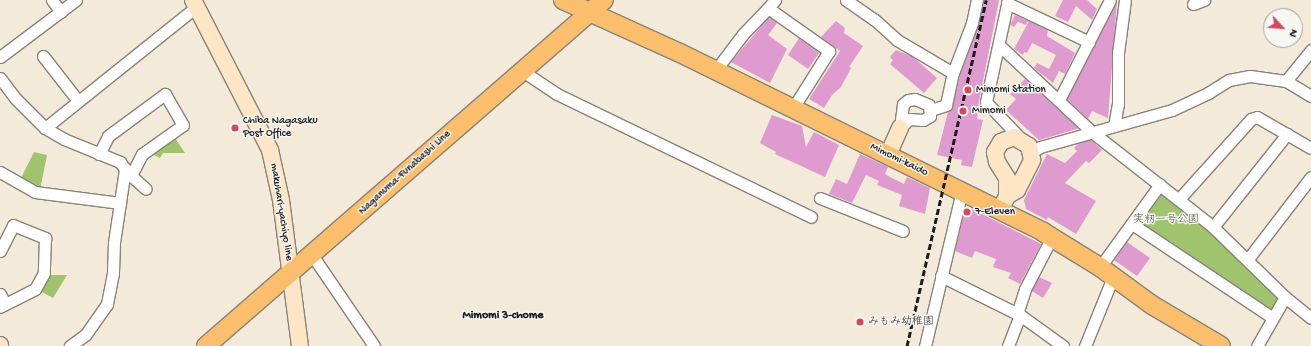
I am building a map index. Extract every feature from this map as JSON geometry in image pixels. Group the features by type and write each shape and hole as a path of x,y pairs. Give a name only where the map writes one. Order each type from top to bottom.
{"main road":[{"name":"Mimomi-kaido","path":"563,0 598,6 716,71 962,191 1003,203 1052,238 1107,272 1157,309 1221,346"},
{"name":"makuhari-yachiyo line","path":"195,3 270,150 276,170 300,346"},
{"name":"Naganuma-Funabashi Line","path":"206,346 312,255 521,70 598,6"},
{"path":"888,155 900,128"},
{"path":"1007,138 1020,139 1032,152 1032,160 1017,190 1003,203 1007,178 997,162 995,152 1007,138"}],"street":[{"path":"52,0 61,12"},
{"path":"0,57 76,0"},
{"path":"846,0 876,20 897,40 953,73"},
{"path":"931,110 946,105 953,73 972,23 977,0"},
{"path":"1059,100 1110,0"},
{"path":"1114,126 1118,104 1118,53 1125,0"},
{"path":"1193,4 1204,0"},
{"path":"1020,139 986,102 1008,2 1089,42"},
{"path":"45,128 195,3"},
{"path":"716,71 743,34 772,4 829,52 793,108"},
{"path":"999,45 1092,132 1213,227 1248,259 1285,297 1311,318"},
{"path":"1286,81 1311,50"},
{"path":"43,56 78,101"},
{"path":"521,70 557,94 811,217"},
{"path":"1032,152 1040,147 1172,110 1208,93 1228,80 1250,76 1286,81 1311,96"},
{"path":"0,78 16,99 45,128 99,154 120,162 128,173 146,188"},
{"path":"70,346 85,335 107,304 113,273 114,243 120,203 128,173 142,154 183,125 165,94 108,136 99,154"},
{"path":"915,99 929,105 931,110 927,120 909,119 900,128 900,119 904,102 915,99"},
{"path":"1179,199 1251,119 1258,117 1311,148"},
{"path":"1213,227 1287,134"},
{"path":"0,172 35,192 120,203"},
{"path":"1248,259 1311,177"},
{"path":"1085,346 1107,272 1132,224 1160,184"},
{"path":"925,346 962,191"},
{"path":"820,198 903,232"},
{"path":"1132,224 1273,318"},
{"path":"0,251 13,225 45,238 44,273 35,289 2,302"},
{"path":"1008,346 1025,288 1052,238"},
{"path":"312,255 374,346"},
{"path":"941,276 1018,315 1063,346"},
{"path":"1257,346 1285,297"}],"green space":[{"path":"173,135 185,153 163,153 160,158 148,152"},
{"path":"34,152 47,155 40,190 21,178"},
{"name":"実籾一号公園","path":"1161,192 1216,237 1279,298 1271,313 1139,224"},
{"path":"46,275 67,275 53,298 38,290"}],"building":[{"name":"Mimomi Station","path":"984,0 999,0 979,101 977,119 983,120 972,167 961,165 962,160 937,155 948,112 953,106 960,75 979,25"},
{"path":"1063,0 1087,0 1097,9 1092,20 1076,6 1068,22 1055,16"},
{"path":"1117,2 1108,118 1092,111 1088,119 1067,99"},
{"path":"1015,15 1028,21 1026,25 1018,22 1014,27 1010,25"},
{"path":"769,17 777,23 768,35 787,49 770,83 731,62"},
{"path":"836,21 845,28 844,33 863,46 849,67 851,68 841,87 832,95 824,108 809,99 840,51 821,37"},
{"path":"1029,21 1048,30 1047,36 1075,53 1065,74 1059,71 1053,83 1034,68 1037,63 1049,69 1056,55 1032,43 1027,53 1024,52 1023,55 1014,49"},
{"path":"799,38 819,53 808,69 788,55"},
{"path":"896,50 913,57 937,78 924,93 890,64 893,60 890,57"},
{"path":"1025,79 1078,128 1039,140 1006,110 1016,99 1010,94"},
{"path":"772,115 802,126 806,147 814,132 839,145 825,177 775,154 776,152 760,143"},
{"path":"1091,140 1102,150 1089,163 1086,161 1065,183 1096,201 1076,234 1048,217 1047,220 1026,209 1024,200 1047,154 1065,163 1077,151 1074,148 1079,143"},
{"path":"860,154 888,167 885,174 904,184 907,177 930,188 925,214 899,206 902,195 877,185 879,181 866,175 852,203 829,194 836,179 847,184"},
{"path":"966,206 1041,244 1020,284 1008,278 1011,273 993,267 996,259 975,251 972,258 955,251"},
{"path":"1127,242 1150,258 1137,276 1114,260"},
{"path":"1039,277 1052,283 1043,298 1032,291"}],"railway":[{"path":"907,346 986,0"}],"place":[{"name":"Mimomi Station","path":"968,90"},
{"name":"Mimomi","path":"963,111"},
{"name":"Chiba Nagasaku Post Office","path":"235,128"},
{"name":"7-Eleven","path":"967,212"},
{"name":"みもみ幼稚園","path":"860,322"}],"district":[{"name":"Mimomi 3-chome","path":"503,317"}]}
